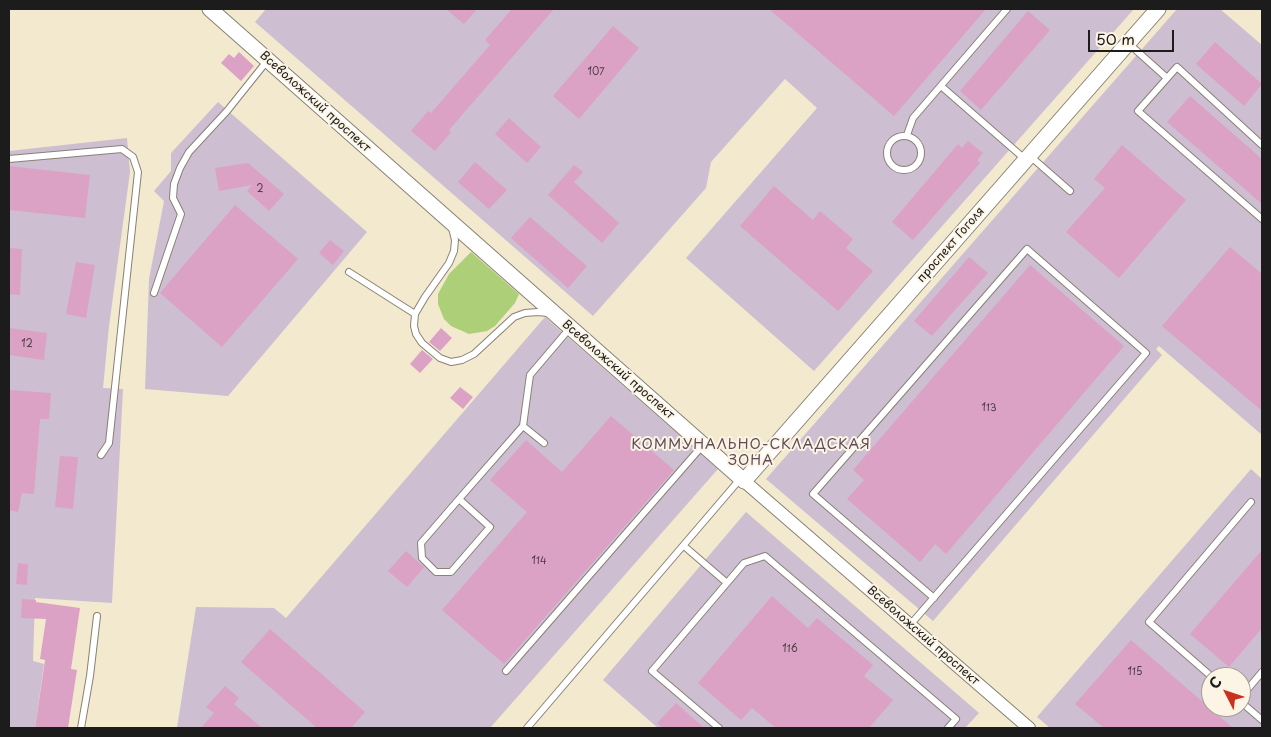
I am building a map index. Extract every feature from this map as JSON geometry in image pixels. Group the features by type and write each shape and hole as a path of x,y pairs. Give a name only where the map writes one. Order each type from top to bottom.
{"street":[{"name":"Всеволожский проспект","path":"210,9 742,480 1029,728"},
{"name":"проспект Гоголя","path":"742,480 1158,9"}],"lane":[{"path":"907,135 913,118 1007,9"},
{"path":"1128,43 1167,78"},
{"path":"154,293 181,214 173,198 174,184 180,168 190,152 268,60"},
{"path":"1262,145 1177,67 1138,111 1262,219"},
{"path":"941,86 1070,191"},
{"path":"907,135 918,142 922,155 914,167 901,170 895,168 890,163 887,157 887,150 894,138 907,135"},
{"path":"9,159 122,150 133,157 138,172 109,443 101,455"},
{"path":"452,224 455,240 454,252 449,263 415,314 414,326 416,334 422,343 440,358 451,362 462,360 474,354 514,318 525,313 554,314"},
{"path":"910,625 934,598 1146,353 1027,249 813,494 934,598"},
{"path":"349,272 415,314"},
{"path":"459,500 490,527 451,572 436,572 422,558 421,543 523,426 530,375 570,328"},
{"path":"523,426 544,443"},
{"path":"506,671 703,445"},
{"path":"527,728 742,480"},
{"path":"1201,667 1149,622 1251,502"},
{"path":"684,546 727,583"},
{"path":"719,728 652,671 744,563 765,556 956,720 948,728"},
{"path":"81,728 90,676 97,616"},
{"path":"1251,685 1262,672"},
{"path":"1251,711 1262,720"}],"shaded area":[{"path":"266,9 1134,9 814,371 686,258 817,108 785,79 711,162 706,188 593,316 255,22"},
{"path":"1177,9 1220,9 1262,45 1262,435 1159,346 1156,349 1162,355 933,621 766,479"},
{"path":"218,102 367,232 228,396 145,389 149,279 164,201 154,191 171,171 171,153"},
{"path":"127,138 130,172 109,326 103,388 123,389 112,603 35,598 33,661 44,664 35,728 9,728 9,151"},
{"path":"545,317 718,469 490,728 177,728 196,607 274,608 286,618"},
{"path":"1251,469 1262,479 1262,728 1050,728 1037,717"},
{"path":"746,512 979,713 965,728 658,728 603,680"}],"green space":[{"path":"471,252 519,294 515,303 495,326 487,331 469,334 451,326 444,319 438,304 438,294 449,274"}],"building":[{"path":"446,9 477,9 464,24"},
{"path":"512,9 554,9 449,130 451,132 435,151 411,131 428,111 431,113 490,45 485,40"},
{"path":"769,9 986,9 894,116"},
{"path":"1028,11 1050,30 981,110 960,91"},
{"path":"613,26 639,48 579,119 553,96"},
{"path":"1215,42 1262,84 1244,106 1196,64"},
{"path":"239,52 254,66 241,81 221,63 229,54 234,58"},
{"path":"1190,96 1262,159 1262,204 1167,122"},
{"path":"509,118 541,147 527,163 495,134"},
{"path":"968,141 983,153 977,160 980,163 913,240 892,222 958,144 962,148"},
{"path":"1122,145 1186,200 1119,278 1066,232 1105,188 1094,179"},
{"path":"475,162 507,190 489,209 458,182"},
{"path":"248,163 284,194 269,211 247,191 252,185 219,191 215,168"},
{"path":"574,165 583,172 574,182 619,223 602,243 548,195"},
{"path":"9,166 90,175 85,218 9,210"},
{"path":"774,186 813,220 820,211 853,239 846,248 873,271 838,311 740,226"},
{"path":"235,205 298,259 222,347 160,293"},
{"path":"530,217 587,266 568,288 511,238"},
{"path":"330,240 344,251 333,265 319,253"},
{"path":"1230,247 1262,274 1262,411 1162,326"},
{"path":"9,248 22,249 20,295 9,294"},
{"path":"969,257 988,273 932,336 914,321"},
{"path":"76,262 95,265 86,318 66,314"},
{"path":"1030,265 1124,346 946,554 935,544 920,562 847,499 864,480 853,470"},
{"path":"9,328 47,333 44,360 9,355"},
{"path":"441,328 452,338 440,351 429,342"},
{"path":"422,350 433,359 420,373 410,364"},
{"path":"460,387 473,397 463,409 450,398"},
{"path":"9,390 51,393 49,419 40,419 34,494 22,493 18,512 9,510"},
{"path":"611,416 674,470 504,664 442,610 527,512 490,480 526,440 562,472"},
{"path":"60,456 78,457 73,509 55,507"},
{"path":"1262,550 1262,628 1229,667 1190,634"},
{"path":"406,551 424,567 407,587 388,571"},
{"path":"18,563 28,564 27,585 16,584"},
{"path":"772,596 808,628 817,618 873,665 864,676 893,700 869,728 776,728 752,708 741,720 698,683"},
{"path":"22,599 80,608 71,669 77,670 68,728 35,728 45,660 40,659 46,619 21,618"},
{"path":"270,629 365,712 351,728 317,728 241,662"},
{"path":"1131,640 1201,700 1201,717 1220,717 1233,728 1104,728 1075,704"},
{"path":"225,686 239,698 234,704 262,728 201,728 214,713 206,707"},
{"path":"676,703 704,728 663,728 657,723"}],"district":[{"name":"КОММУНАЛЬНО-СКЛАДСКАЯ ЗОНА","path":"751,454"}]}
